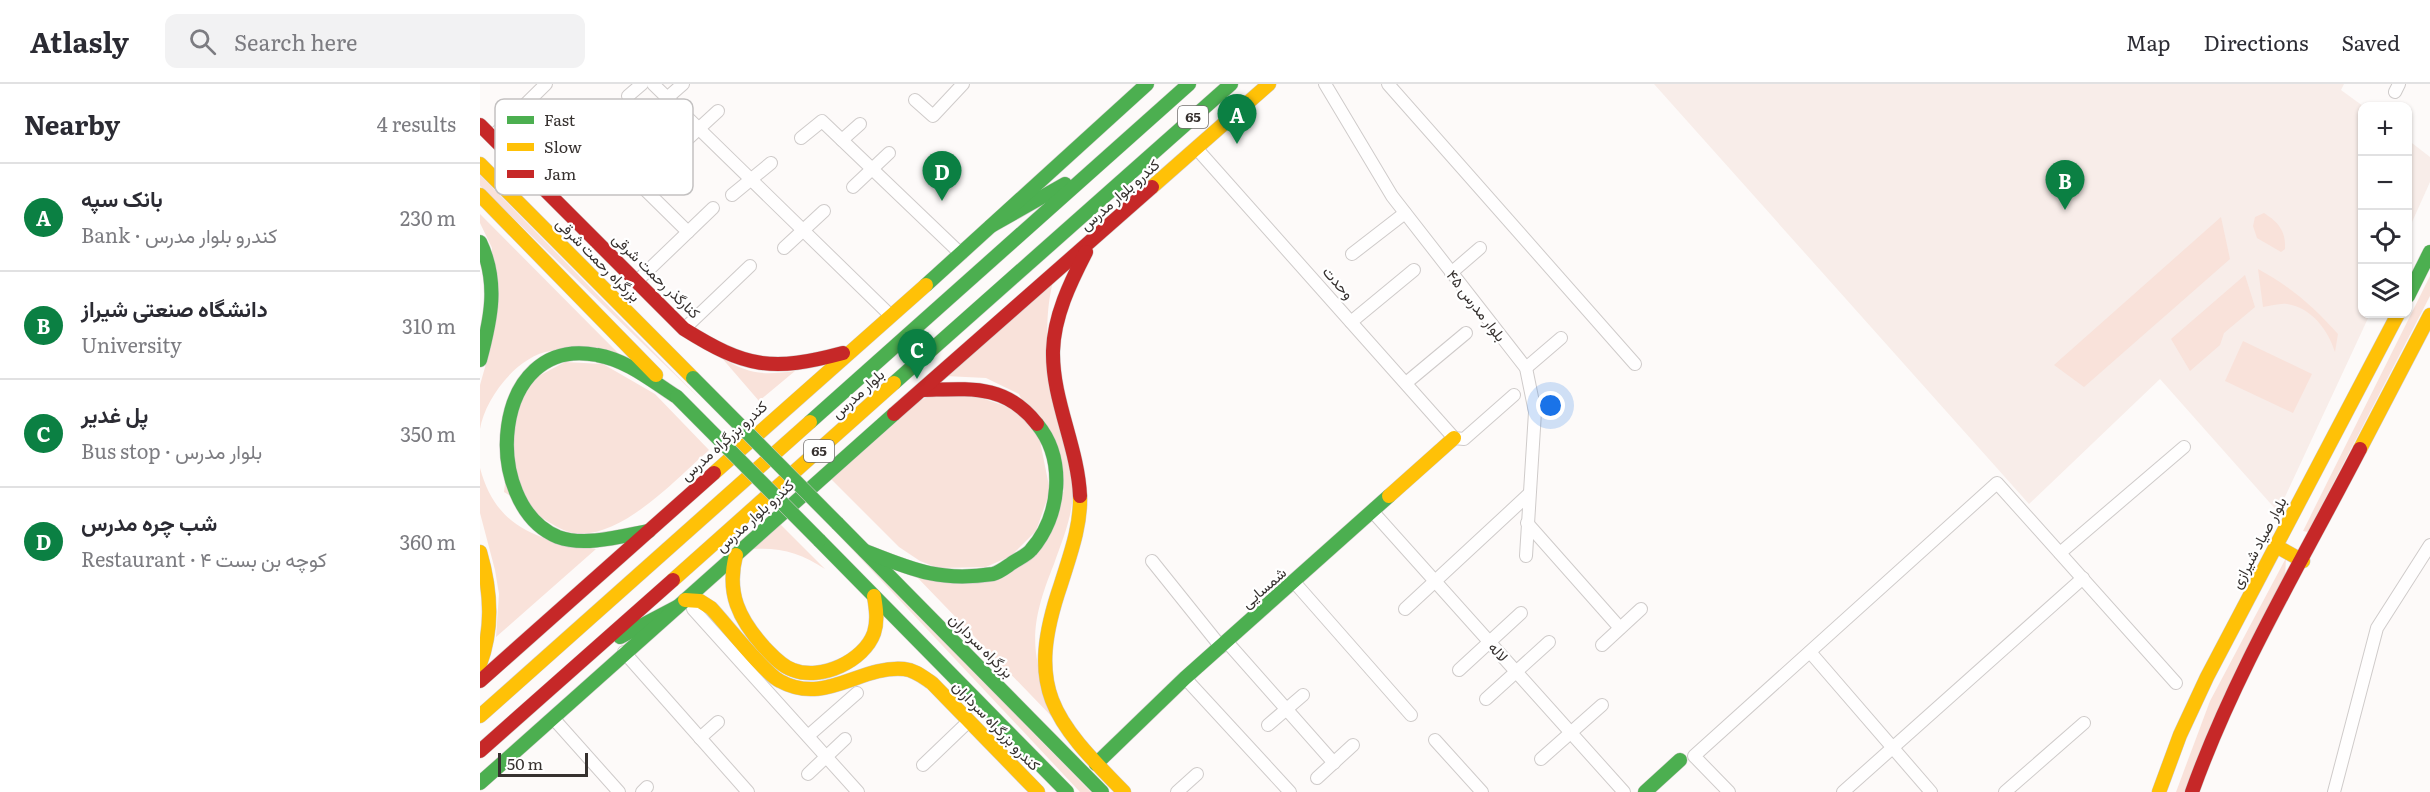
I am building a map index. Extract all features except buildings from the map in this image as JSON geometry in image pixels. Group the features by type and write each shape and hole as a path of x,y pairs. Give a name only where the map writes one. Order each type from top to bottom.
{"main road":[{"path":"991,226 1147,84"},
{"name":"بلوار مدرس","path":"480,716 1190,84"},
{"name":"بلوار مدرس","path":"480,751 1231,84"},
{"name":"کندرو بلوار مدرس","path":"480,783 624,652 685,606 736,555 1269,84"},
{"name":"کنارگذر رحمت شرقی","path":"480,125 495,140"},
{"path":"1139,129 1156,150"},
{"name":"بزرگراه رحمت شرقی","path":"480,164 495,179"},
{"path":"991,226 1098,165"},
{"path":"480,195 1067,792"},
{"name":"بزرگراه رحمت شرقی","path":"511,195 837,523"},
{"name":"کنارگذر رحمت شرقی","path":"550,195 684,329 731,356 765,366 798,365 847,352"},
{"name":"کندرو بزرگراه مدرس","path":"480,681 991,226"},
{"path":"480,242 490,263 492,297 490,325 480,360"},
{"path":"1090,243 1065,292 1054,349 1054,368 1078,459 1080,491 1078,524 1048,622 1045,658 1049,694 1066,730 1124,792"},
{"path":"2412,288 2430,252"},
{"path":"2192,792 2207,750 2234,691 2430,315"},
{"name":"بلوار صیاد شیرازی","path":"2159,792 2180,735 2203,687 2396,318"},
{"path":"504,392 526,369 544,360 564,354 584,353 605,356 623,363 677,397"},
{"path":"865,551 948,578 982,575 996,571 1023,557 1047,528 1054,512 1059,484 1056,456 1044,428 1024,407 992,390 964,384 922,390"},
{"name":"شمسایی","path":"1096,764 1185,678 1295,583 1454,438"},
{"path":"512,513 518,520 540,531 560,537 589,539 649,531"},
{"name":"بزرگراه سرداران","path":"837,523 1102,792"},
{"path":"2276,546 2303,561"},
{"path":"480,552 489,593 490,621 480,664"},
{"path":"736,555 730,571 734,604 748,629 775,658 793,670 823,672 842,665 861,650 872,637 877,622 874,596"},
{"name":"کندرو بزرگراه سرداران","path":"685,606 700,601 711,608 777,680 794,688 820,690 888,670 904,669 918,673 932,683 1038,792"},
{"path":"595,650 685,606"},
{"path":"1646,792 1680,760"}],"street":[{"path":"531,99 546,84"},
{"path":"628,96 642,84"},
{"path":"653,84 667,98 683,84"},
{"path":"915,100 933,116 963,84"},
{"name":"۴۵ بلوار مدرس","path":"1325,84 1405,213 1526,368 1535,412 1528,495 1526,556"},
{"path":"1388,84 1635,364"},
{"path":"693,134 718,111"},
{"path":"801,138 822,121 961,254"},
{"path":"693,123 891,316"},
{"path":"842,140 860,124"},
{"path":"492,137 495,134"},
{"name":"وحدت","path":"1197,149 1454,438"},
{"path":"853,187 889,153"},
{"path":"732,195 771,163"},
{"path":"650,195 688,232"},
{"path":"637,281 713,208"},
{"path":"784,248 824,211"},
{"path":"1352,254 1405,213"},
{"path":"1450,273 1480,248"},
{"path":"684,329 750,266"},
{"path":"1351,322 1414,270"},
{"path":"1406,383 1466,333"},
{"path":"1526,368 1561,338"},
{"path":"1454,438 1464,439 1514,395"},
{"path":"2060,553 2184,447"},
{"path":"1729,792 1694,756 1997,483 2176,683"},
{"path":"1404,609 1528,495"},
{"name":"لاله","path":"1373,512 1624,792"},
{"path":"1527,523 1620,628"},
{"path":"2334,792 2377,628 2430,545"},
{"path":"1152,561 1224,645 1287,709 1334,763"},
{"path":"1843,792 2083,578"},
{"path":"1295,583 1411,716"},
{"path":"685,606 858,792"},
{"path":"1602,645 1641,609"},
{"path":"1459,670 1521,613"},
{"path":"1486,699 1549,642"},
{"path":"624,652 748,792"},
{"path":"1809,652 1930,792"},
{"path":"1185,678 1290,792"},
{"path":"808,736 857,693"},
{"path":"1268,725 1304,695"},
{"path":"1542,759 1602,705"},
{"path":"553,718 619,792"},
{"path":"923,765 969,721"},
{"path":"700,738 718,722"},
{"path":"2006,792 2084,723"},
{"path":"808,774 845,739"},
{"path":"1435,740 1482,792"},
{"path":"1317,778 1353,745"},
{"path":"1177,792 1197,774"}],"shaded area":[{"path":"1654,84 2344,84 2341,90 2358,102 2358,318 2368,318 2278,512 2160,379 2029,504"},
{"path":"2412,143 2430,157 2430,182 2412,222"},
{"path":"480,175 495,190 495,195 500,195 701,400 480,186"},
{"path":"2264,213 2277,224 2282,232 2285,249 2281,252 2257,238 2253,226 2255,217"},
{"path":"480,214 621,356 568,350 539,354 515,369 505,380 489,404 480,429 480,385 491,346 492,248 480,223"},
{"path":"2221,217 2230,259 2084,387 2054,365"},
{"path":"2258,269 2291,290 2329,324 2338,334 2335,352 2318,321 2304,310 2287,304 2263,307"},
{"path":"2245,275 2255,307 2224,333 2220,345 2190,371 2171,339"},
{"path":"2430,276 2430,296 2308,532 2303,531 2409,318 2412,318 2412,312"},
{"path":"1053,281 1047,323 1048,343 1052,382 1073,493 1066,529 1039,608 1035,643 1041,678 1057,722 914,574 1009,572 1064,491 1019,394 986,378 945,376"},
{"path":"2243,341 2312,374 2293,413 2225,381"},
{"path":"721,357 756,372 795,371 759,401"},
{"path":"565,362 603,364 655,394 709,450 644,507 624,520 585,534 559,528 504,492 516,388"},
{"path":"964,392 1014,409 1039,436 1050,491 1036,531 1011,556 986,567 938,568 920,561 899,547 828,476 899,412 927,397"},
{"path":"480,468 487,489 497,505 523,528 556,542 596,549 496,637 499,594 480,513"},
{"path":"779,523 825,569 790,552 752,549"},
{"path":"832,528 1091,792 1080,792"},
{"path":"2286,558 2285,578 2186,792 2176,792 2210,701"}],"traffic: fast":[{"path":"926,285 1147,84"},
{"path":"810,422 1189,84"},
{"path":"894,383 1231,84"},
{"path":"991,226 1065,184"},
{"path":"480,242 490,272 491,286 490,315 480,360"},
{"path":"2412,288 2430,252"},
{"path":"649,531 604,540 569,540 558,537 533,519 516,492 508,460 508,426 517,395 535,370 561,355 597,355 619,361 677,397"},
{"path":"693,378 837,523"},
{"path":"677,397 819,540"},
{"path":"480,783 894,414"},
{"path":"865,551 927,573 957,576 993,574 1027,554 1049,521 1056,487 1053,454 1037,424"},
{"path":"1096,764 1185,678 1389,496"},
{"path":"837,523 1102,792"},
{"path":"819,540 1067,792"},
{"path":"620,637 677,607"},
{"path":"1645,792 1680,760"}],"traffic: slow":[{"path":"1152,187 1269,84"},
{"path":"480,164 495,179"},
{"path":"480,195 656,375"},
{"path":"511,195 693,378"},
{"path":"714,473 926,285"},
{"path":"2360,449 2430,315"},
{"path":"2159,792 2180,735 2207,677 2396,318"},
{"path":"673,580 894,383"},
{"path":"480,716 810,422"},
{"path":"1389,496 1454,438"},
{"path":"1080,496 1079,518 1074,540 1050,620 1046,651 1046,677 1052,700 1063,722 1124,792"},
{"path":"2276,546 2303,561"},
{"path":"480,552 489,594 489,622 480,664"},
{"path":"736,555 733,569 734,593 742,616 764,647 781,663 793,670 804,673 828,671 851,660 861,652 874,633 876,614 874,596"},
{"path":"685,600 700,601 711,608 745,648 773,676 796,687 812,689 827,687 888,669 904,669 919,674 932,683 1038,792"}],"traffic: jam":[{"path":"480,125 495,140"},
{"path":"894,414 1152,187"},
{"path":"550,195 684,329 706,342 725,352 760,363 797,363 843,353"},
{"path":"1080,496 1075,460 1057,387 1053,351 1060,312 1086,252"},
{"path":"922,390 971,390 999,395 1012,401 1037,424"},
{"path":"2192,792 2209,747 2249,660 2360,449"},
{"path":"480,681 714,473"},
{"path":"480,751 673,580"}],"place":[{"name":"بانک سپه","path":"1237,144"},
{"name":"شب چره مدرس","path":"942,201"},
{"name":"دانشگاه صنعتی شیراز","path":"2065,210"},
{"name":"پل غدیر","path":"917,379"}]}
